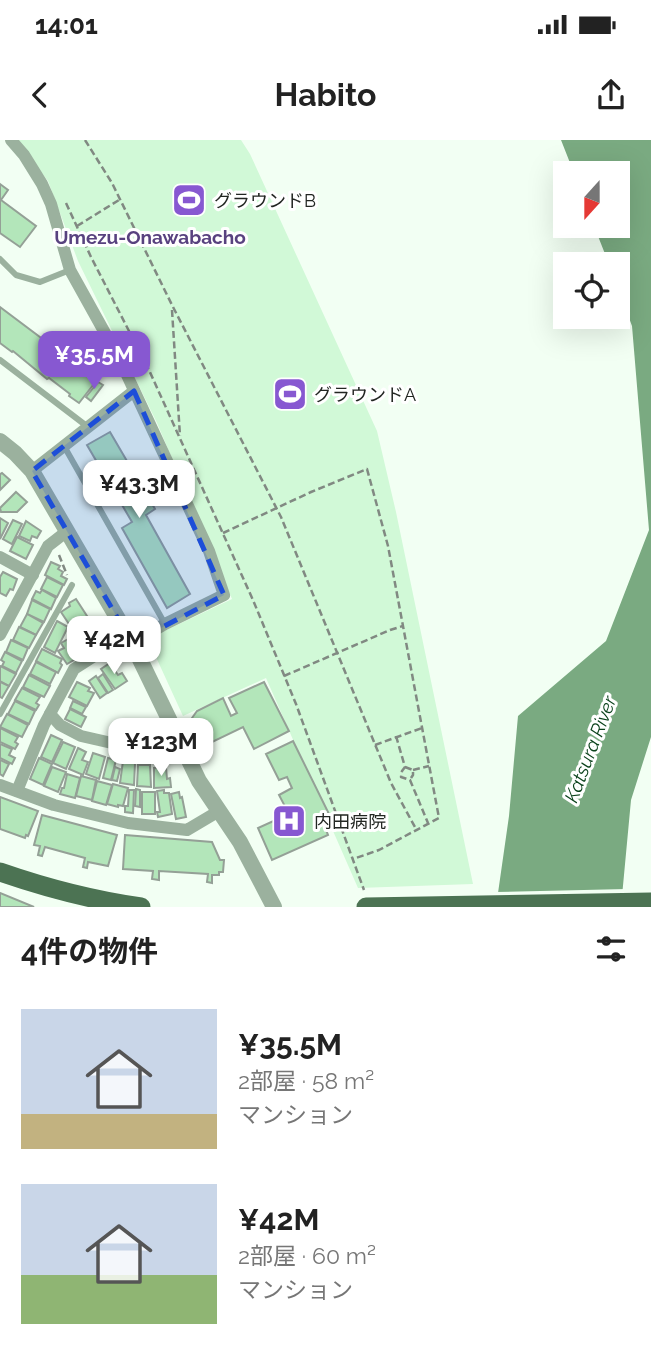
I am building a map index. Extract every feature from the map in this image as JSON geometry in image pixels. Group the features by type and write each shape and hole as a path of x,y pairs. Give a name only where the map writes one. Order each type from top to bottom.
{"main road":[{"path":"0,872 70,900 141,907"},
{"path":"368,907 651,902"}],"street":[{"path":"11,140 42,184 51,204 69,270 120,360 209,551 224,595 129,639 74,669 50,714 17,790"},
{"path":"32,471 134,391"},
{"path":"0,441 32,471 129,639 199,781 240,842 274,907"},
{"path":"0,635 48,546 66,532"},
{"path":"0,557 33,575"},
{"path":"50,714 60,725 81,736 146,751 177,736"},
{"path":"0,785 54,805 128,823 187,830 219,811"}],"lane":[{"path":"0,259 16,275 40,282 69,270"},
{"path":"0,360 88,427"},
{"path":"64,446 165,624"},
{"path":"0,714 72,585"}],"path":[{"path":"85,140 112,183 281,517 391,783 416,829"},
{"path":"77,226 120,199"},
{"path":"65,200 149,370 223,533 284,676 354,859 368,907"},
{"path":"172,305 181,439"},
{"path":"223,533 367,469 388,546 439,818 379,850 354,859"},
{"path":"284,676 403,626"},
{"path":"375,745 422,728"},
{"path":"396,736 405,767 401,776 410,780 428,823"},
{"path":"405,767 413,770 429,766"},
{"path":"410,780 413,770"}],"highlighted area":[{"path":"134,391 224,595 132,643 32,471"}],"shaded area":[{"path":"16,140 241,140 250,154 377,431 473,884 358,888 266,678 183,716 150,644 154,636 232,599 157,423 78,261 48,181"}],"water":[{"name":"Katsura River","path":"561,140 651,140 651,737 631,800 621,907 496,907 509,816 518,716 606,641 649,530 630,321 630,252 604,252 599,238 630,238 630,161 569,161"}],"pier":[{"path":"627,889 625,907 493,907 495,892"}],"building":[{"path":"0,184 8,190 1,200 36,226 20,247 0,233"},
{"path":"0,307 97,380 79,403 0,343"},
{"path":"98,382 103,385 91,401 86,397"},
{"path":"110,432 155,509 146,515 190,594 167,608 122,528 132,522 87,445"},
{"path":"0,474 10,480 0,490"},
{"path":"16,492 27,502 17,512 1,512 0,508"},
{"path":"0,518 8,523 0,539"},
{"path":"13,520 22,524 12,544 3,539"},
{"path":"26,521 41,531 37,538 32,536 30,541 19,536"},
{"path":"17,537 33,545 26,559 10,551"},
{"path":"51,562 60,566 58,569 63,572 61,576 67,579 64,585 45,575"},
{"path":"3,572 17,579 13,590 10,589 6,596 0,593 0,577"},
{"path":"47,577 63,585 57,597 41,589"},
{"path":"42,590 56,598 51,609 32,599 36,591 40,593"},
{"path":"76,599 87,616 71,627 61,612"},
{"path":"32,600 50,609 44,622 27,614"},
{"path":"27,614 43,623 36,635 20,627"},
{"path":"84,619 89,627 92,624 103,640 91,647 76,624"},
{"path":"57,621 68,627 55,653 44,647"},
{"path":"19,627 36,635 29,648 13,640"},
{"path":"70,638 81,656 67,664 58,651 64,648 61,643"},
{"path":"11,640 28,648 23,660 6,652"},
{"path":"42,649 62,659 58,673 36,661"},
{"path":"5,652 22,661 16,673 2,666 4,662 1,660"},
{"path":"36,662 56,672 50,684 30,674"},
{"path":"110,663 118,675 122,673 127,681 115,689 101,669"},
{"path":"0,666 16,674 9,686 0,681"},
{"path":"103,674 113,690 108,693 98,678"},
{"path":"29,675 50,686 44,697 23,687"},
{"path":"96,676 107,693 100,698 89,681"},
{"path":"0,682 9,686 2,698 0,697"},
{"path":"77,682 94,693 87,706 69,697"},
{"path":"264,682 289,731 254,749 243,727 206,745 192,718 197,711 223,698 231,716 237,713 229,698"},
{"path":"22,688 40,697 36,710 15,700"},
{"path":"15,701 35,711 29,724 8,714"},
{"path":"73,701 86,707 82,714 70,708"},
{"path":"70,709 86,717 81,727 65,719"},
{"path":"7,714 28,725 22,737 0,727"},
{"path":"0,728 18,737 15,749 0,742"},
{"path":"51,735 62,740 52,762 41,757"},
{"path":"293,741 329,814 323,817 328,835 272,860 258,828 289,814 279,795 292,788 287,777 279,780 266,754"},
{"path":"63,742 75,747 66,769 53,763"},
{"path":"0,744 12,749 9,755 15,758 12,764 0,758"},
{"path":"78,748 86,752 82,760 88,762 83,775 69,769"},
{"path":"93,753 105,757 99,779 86,774"},
{"path":"39,758 52,764 43,785 30,779"},
{"path":"108,758 116,760 111,780 103,778"},
{"path":"0,760 9,764 3,776 0,774"},
{"path":"123,761 135,763 134,785 120,783"},
{"path":"138,765 150,765 151,787 137,786"},
{"path":"52,767 66,772 58,792 44,786"},
{"path":"115,767 120,769 117,781 112,780"},
{"path":"166,767 171,787 154,788 154,768"},
{"path":"67,774 80,778 75,798 60,794"},
{"path":"81,776 96,780 92,800 76,796"},
{"path":"97,781 112,785 106,805 92,801"},
{"path":"113,784 128,788 123,806 107,804"},
{"path":"136,789 140,790 140,807 135,806"},
{"path":"129,790 134,790 133,813 125,812"},
{"path":"164,790 164,793 169,793 172,814 158,817 157,812 160,812 157,791"},
{"path":"142,792 155,792 155,814 142,814"},
{"path":"179,792 186,817 176,819 171,794"},
{"path":"0,797 38,811 25,838 0,829"},
{"path":"42,815 117,835 108,866 88,862 87,868 83,867 85,858 45,847 42,856 38,855 40,846 34,845"},
{"path":"125,835 212,842 220,860 224,860 223,872 212,875 212,883 207,882 208,874 159,871 159,880 152,879 153,871 123,869"},
{"path":"0,893 34,907 0,907"}],"place":[{"name":"グラウンドB","path":"189,200"},
{"name":"グラウンドA","path":"290,394"},
{"name":"内田病院","path":"289,821"}],"district":[{"name":"Umezu-Onawabacho","path":"150,237"}]}
